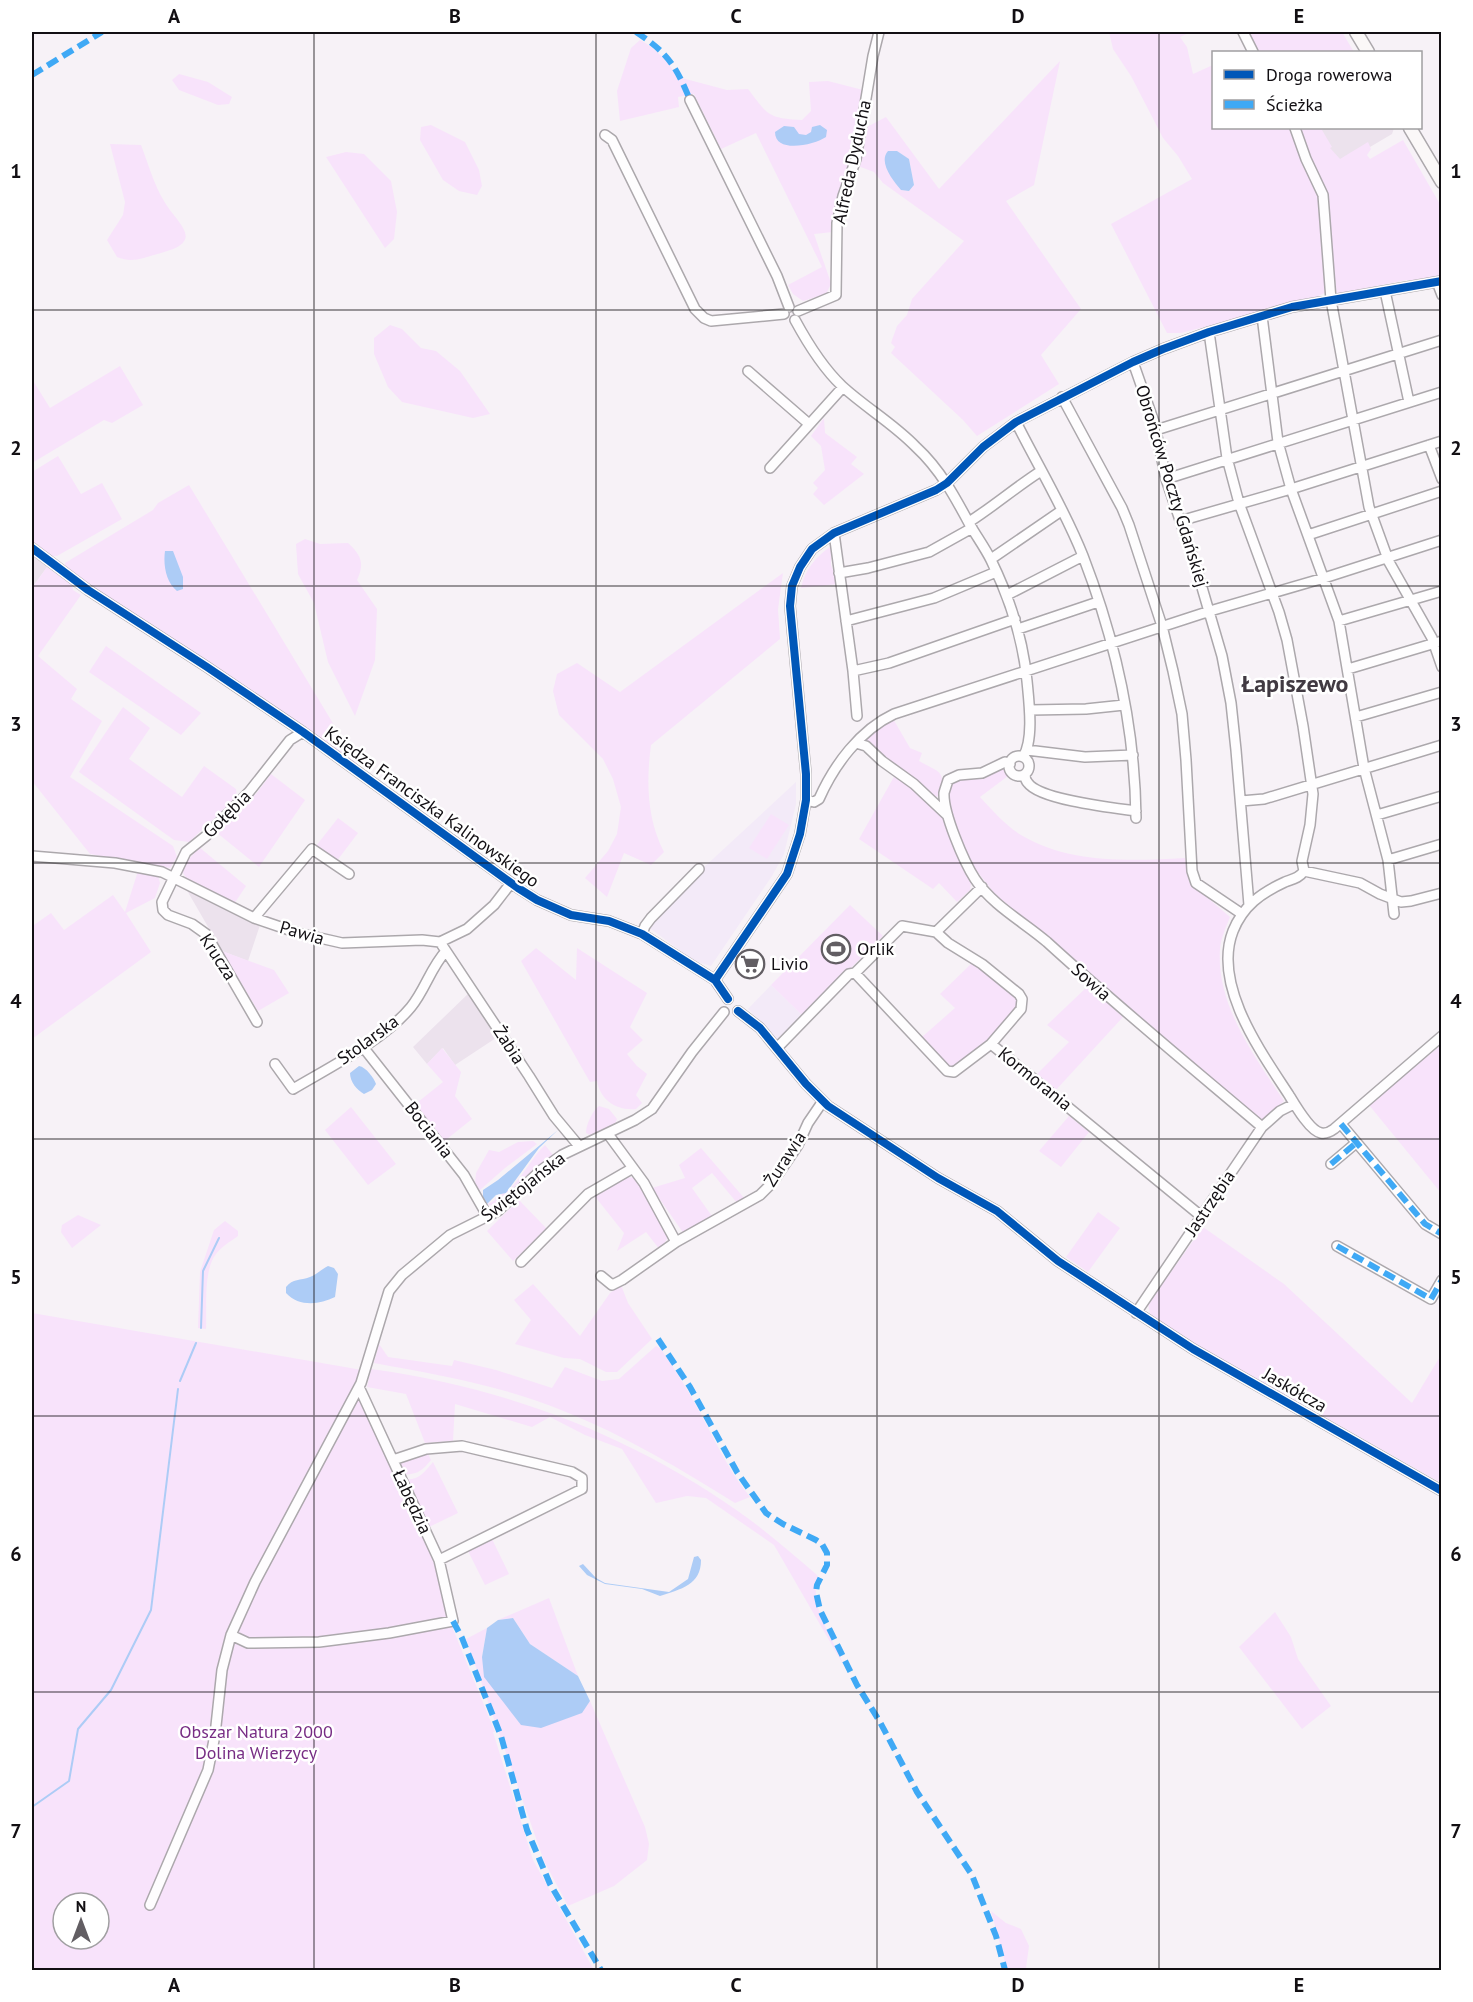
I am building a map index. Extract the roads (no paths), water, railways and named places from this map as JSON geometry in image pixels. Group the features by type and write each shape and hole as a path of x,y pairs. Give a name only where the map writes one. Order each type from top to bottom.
{"main road":[{"path":"1356,32 1367,51"},
{"path":"1411,129 1442,182"}],"street":[{"name":"Alfreda Dyducha","path":"791,313 836,295 837,223 843,196 856,159 879,32"},
{"path":"1243,32 1252,51"},
{"path":"690,100 777,276 791,313 814,353 843,387 914,445 946,483 991,559 1007,595 1026,671 1029,710 1025,754 1029,765 1025,774 1027,783 1033,788 1075,803 1136,815 1132,755 1111,643 1083,556 1016,422"},
{"path":"1295,129 1323,195 1331,300 1371,513 1387,557 1410,600 1438,642 1442,667"},
{"path":"605,135 612,140 695,309 704,318 721,321 791,313"},
{"path":"715,980 787,874 800,834 806,800 806,774 792,636 791,596 796,576 806,557 822,540 834,533 920,499 946,483 983,447 1016,422 1132,362 1209,332 1262,316 1331,300 1439,281 1442,295"},
{"path":"1385,291 1409,402"},
{"path":"1262,316 1278,442 1291,489 1339,621 1364,768 1388,860 1394,914"},
{"path":"1209,332 1227,458 1239,503 1273,592 1287,640 1312,784 1310,825 1302,861 1304,871"},
{"path":"1155,430 1442,340"},
{"name":"Obrońców Poczty Gdańskiej","path":"1132,362 1155,430 1166,479 1210,611 1231,703 1249,905"},
{"path":"748,371 809,424"},
{"path":"770,468 843,387"},
{"path":"1166,479 1442,392"},
{"path":"1062,397 1130,525 1162,627 1182,714 1190,805 1192,871 1196,883 1242,914"},
{"path":"1180,520 1291,489 1442,441"},
{"path":"1429,446 1442,479"},
{"path":"839,573 929,552 970,525 1017,486 1041,471"},
{"path":"1308,535 1442,491"},
{"path":"991,559 1061,511"},
{"path":"834,533 857,716"},
{"path":"1210,611 1324,578 1442,540"},
{"name":"Księdza Franciszka Kalinowskiego","path":"32,548 88,590 303,732 537,900 571,915 609,921 642,934 715,980 728,999"},
{"path":"1007,595 1083,556"},
{"path":"846,621 934,598 996,572"},
{"path":"1339,621 1442,591"},
{"path":"853,671 889,663 1016,624 1098,602"},
{"name":"Obrońców Poczty Gdańskiej","path":"806,800 819,799 837,767 856,743 872,727 894,714 1210,611"},
{"path":"1348,669 1438,642"},
{"path":"1356,717 1442,692"},
{"path":"1029,710 1086,709 1124,705"},
{"path":"282,751 287,737 284,720"},
{"name":"Gołębia","path":"173,877 186,852 206,836 249,792 290,740 303,732"},
{"name":"Sowia","path":"856,743 866,746 882,761 915,784 947,815"},
{"path":"1241,801 1264,799 1442,745"},
{"path":"1025,774 1021,776 1014,774 1010,764 1016,757 1025,754 1085,757 1132,755"},
{"name":"Sowia","path":"1010,764 1005,762 982,773 959,775 948,780 944,794 947,815 964,858 976,880 1004,909 1044,940 1103,994 1262,1128"},
{"path":"1377,815 1442,796"},
{"path":"1388,860 1442,844"},
{"path":"254,918 312,849 349,874"},
{"name":"Pawia","path":"32,856 84,859 146,868 173,877 254,918 298,933 342,943 415,940 440,942 466,930 494,904 511,883"},
{"path":"642,934 651,918 699,869"},
{"path":"1304,871 1360,883 1392,900 1411,901 1442,893"},
{"path":"1304,871 1299,877 1261,895 1249,905 1232,933 1228,951 1230,980 1251,1036 1294,1104 1315,1130 1327,1133 1337,1126 1442,1036"},
{"name":"Krucza","path":"173,877 162,898 163,910 170,917 192,924 206,934 257,1022"},
{"path":"777,1048 849,974 855,973 902,926 936,932 982,887"},
{"name":"Kormorania","path":"936,932 948,943 982,964 1022,999 1021,1009 991,1044 1201,1216"},
{"name":"Żabia","path":"440,942 554,1116 579,1146"},
{"name":"Stolarska","path":"275,1064 293,1089 363,1047 409,1009 446,951"},
{"path":"855,973 947,1071 954,1072 991,1044"},
{"path":"733,998 737,1001 738,1011 731,1015 724,1012 723,1004 733,998"},
{"path":"738,1011 751,1019 823,1101 908,1159 997,1211 1058,1261 1136,1312"},
{"name":"Świętojańska","path":"150,1905 208,1770 215,1735 222,1670 231,1635 255,1582 359,1387 386,1298 396,1281 450,1235 498,1211 553,1161 652,1109 724,1012"},
{"name":"Bociania","path":"363,1047 464,1175 488,1217"},
{"name":"Żurawia","path":"601,1276 612,1285 622,1280 676,1242 760,1195 772,1183 798,1145 808,1123 823,1101"},
{"name":"Jastrzębia","path":"1136,1312 1262,1128 1280,1111 1294,1104"},
{"path":"1337,1126 1356,1143 1425,1224 1442,1234"},
{"path":"608,1134 654,1200 676,1242"},
{"path":"1331,1164 1356,1143"},
{"path":"520,1262 588,1194 633,1168"},
{"path":"1337,1246 1431,1299 1442,1280"},
{"name":"Jaskółcza","path":"1136,1312 1193,1349 1442,1491"},
{"name":"Łabędzia","path":"231,1635 248,1643 319,1642 389,1633 453,1621 439,1560 359,1387"},
{"path":"393,1460 426,1449 462,1446 572,1472 582,1478 582,1489 439,1560"}],"water":[{"path":"820,125 827,130 826,137 805,145 781,143 775,132 784,126 794,127 799,134 806,135 811,132 812,127"},
{"path":"888,151 897,151 909,159 914,185 909,191 901,190 888,171 885,155"},
{"path":"165,551 173,551 183,577 183,589 177,591 168,578 164,562"},
{"path":"359,1066 369,1073 376,1084 372,1090 364,1094 354,1085 350,1076 350,1073"},
{"path":"558,1130 539,1148 506,1193 496,1195 487,1204 483,1201 483,1190"},
{"path":"328,1266 334,1268 338,1274 335,1297 322,1302 303,1303 286,1293 286,1287 291,1282 312,1276"},
{"path":"698,1556 701,1560 700,1568 694,1581 660,1596 642,1589 605,1584 587,1575 579,1566 583,1564 596,1578 605,1583 669,1592 688,1579 694,1557"},
{"path":"513,1618 530,1644 578,1676 590,1701 582,1713 541,1728 521,1725 484,1677 482,1657 487,1628 498,1620"}],"waterway":[{"path":"201,1328 203,1271 219,1238"},
{"path":"180,1381 196,1343"},
{"path":"32,1807 69,1781 78,1729 111,1690 151,1610 178,1389"}],"place":[{"name":"Orlik","path":"836,949"},
{"name":"Livio","path":"750,964"}],"district":[{"name":"Łapiszewo","path":"1295,684"}],"park label":[{"name":"Obszar Natura 2000 Dolina Wierzycy","path":"256,1742"}]}
